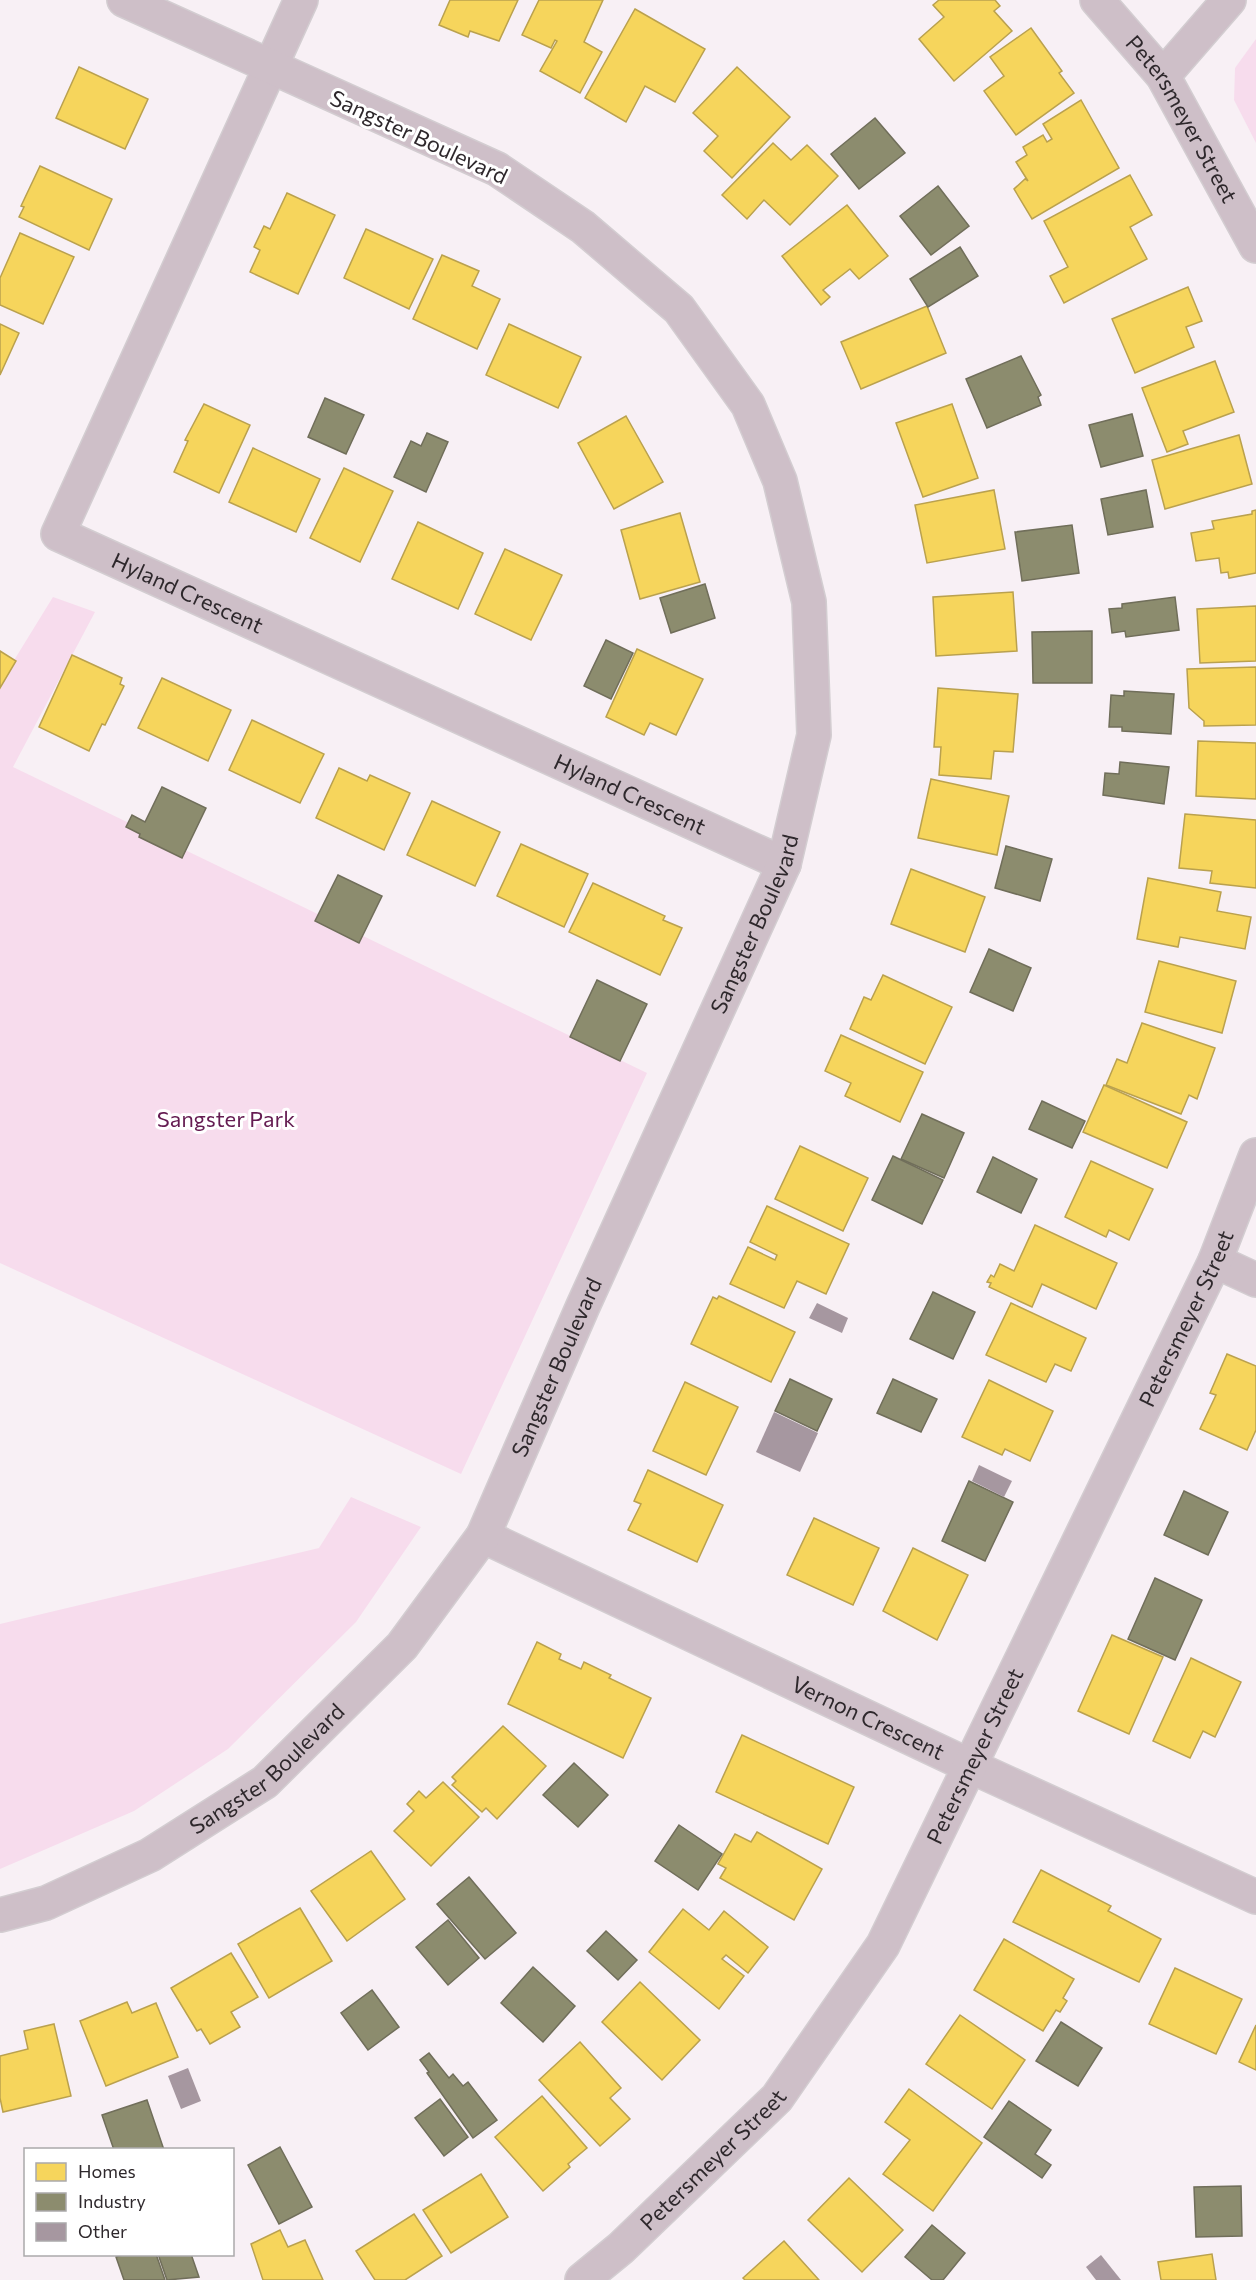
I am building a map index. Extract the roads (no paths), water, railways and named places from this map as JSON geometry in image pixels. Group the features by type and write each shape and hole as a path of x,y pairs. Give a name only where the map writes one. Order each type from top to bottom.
{"street":[{"name":"Sangster Boulevard","path":"0,1914 46,1903 150,1855 265,1782 402,1646 483,1536 583,1306 784,864 814,735 809,602 780,481 748,405 679,309 582,227 497,170 124,0"},
{"path":"271,68 301,0"},
{"name":"Petersmeyer Street","path":"1097,0 1163,76 1256,246"},
{"path":"1163,76 1229,0"},
{"name":"Hyland Crescent","path":"271,68 58,534 784,864"},
{"name":"Petersmeyer Street","path":"582,2280 621,2248 777,2098 884,1945 1215,1261 1256,1155"},
{"path":"1215,1261 1256,1280"},
{"name":"Vernon Crescent","path":"483,1536 970,1767 1256,1897"}],"park label":[{"name":"Sangster Park","path":"226,1119"}]}
